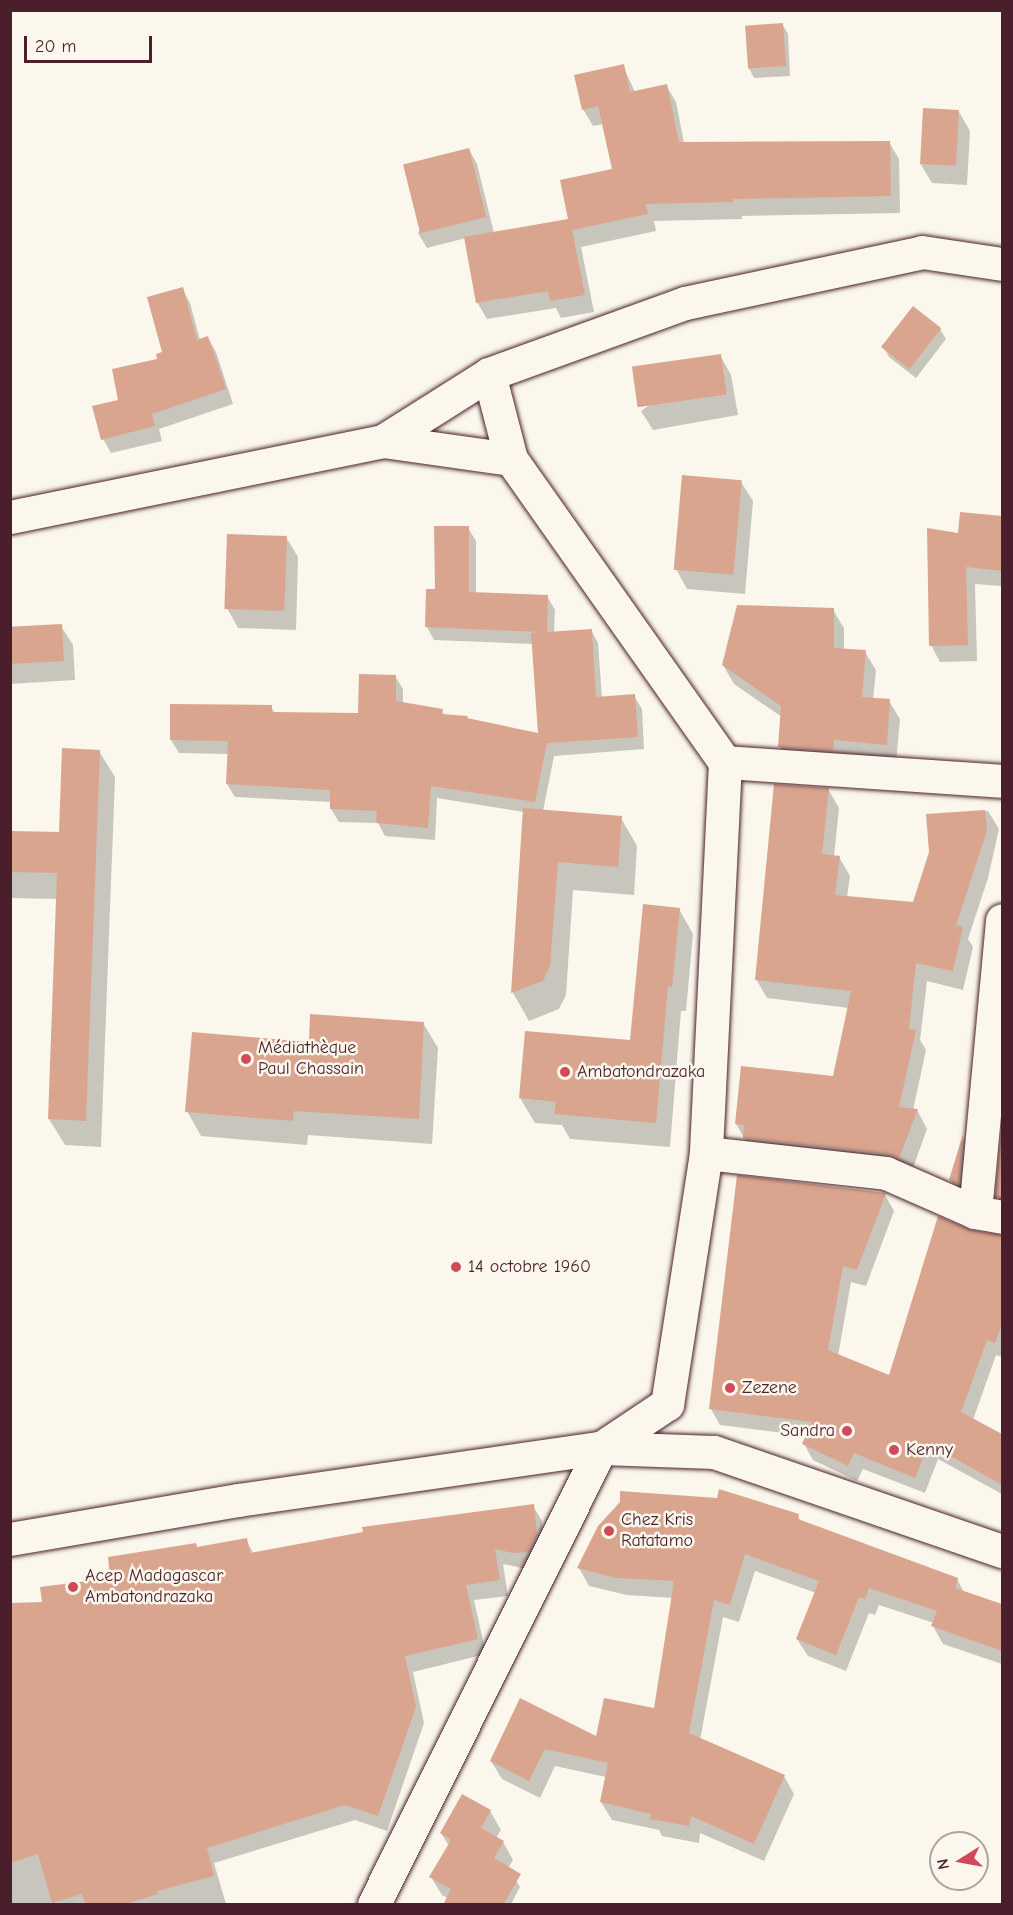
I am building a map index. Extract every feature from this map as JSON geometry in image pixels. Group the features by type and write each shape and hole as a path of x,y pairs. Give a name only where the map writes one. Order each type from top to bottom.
{"street":[{"path":"383,441 489,374 685,303 922,252 1002,264"},
{"path":"374,1905 601,1448 667,1404 706,1153 725,762 511,459 489,374"},
{"path":"10,517 383,441 511,459"},
{"path":"725,762 1002,782"},
{"path":"706,1153 886,1173 989,1214 1002,920"},
{"path":"10,1539 238,1500 601,1448 714,1452 1002,1551"}],"building":[{"path":"783,23 786,66 748,69 745,26"},
{"path":"624,64 630,92 667,84 679,142 890,141 891,196 733,199 733,202 645,204 648,214 572,230 585,295 550,301 548,291 476,303 464,237 568,219 560,180 612,169 598,106 582,110 574,75"},
{"path":"923,108 959,110 956,166 920,164"},
{"path":"469,148 486,217 420,233 403,164"},
{"path":"183,287 197,340 208,336 226,389 152,414 155,426 101,440 92,406 118,400 112,369 157,359 156,354 162,352 147,297"},
{"path":"913,306 941,328 909,369 881,347"},
{"path":"721,354 727,395 638,407 632,367"},
{"path":"682,475 742,480 733,575 674,570"},
{"path":"960,512 1002,516 1002,571 966,567 968,645 929,646 927,528 958,533"},
{"path":"434,526 469,526 469,592 548,595 547,632 592,629 596,697 635,694 638,737 547,743 535,802 431,786 428,828 376,823 377,811 330,809 330,790 226,784 228,741 170,740 170,704 272,705 272,712 358,713 359,674 396,675 396,701 443,709 442,714 468,716 467,718 538,733 531,633 540,632 425,627 426,589 435,589"},
{"path":"227,534 287,536 284,611 224,609"},
{"path":"737,605 834,608 834,648 866,650 862,697 890,699 887,745 834,740 833,751 778,747 781,706 722,665"},
{"path":"62,624 64,661 12,664 10,627"},
{"path":"62,748 100,750 86,1121 48,1119 57,873 10,872 10,831 59,832"},
{"path":"774,784 829,788 822,854 840,856 835,895 913,902 929,852 926,814 985,810 987,831 956,925 963,927 953,971 916,963 909,1029 916,1030 899,1107 918,1109 899,1158 888,1154 743,1138 744,1125 735,1124 741,1066 833,1076 851,991 755,980"},
{"path":"523,808 622,816 618,867 558,862 550,966 543,981 511,993"},
{"path":"643,904 680,908 672,987 668,986 656,1123 554,1114 556,1102 519,1098 525,1031 630,1040"},
{"path":"310,1014 424,1022 419,1119 294,1111 293,1121 185,1112 192,1032 309,1042"},
{"path":"1002,1119 1002,1198 995,1197"},
{"path":"963,1134 959,1184 949,1180"},
{"path":"737,1175 886,1193 857,1270 843,1266 828,1350 889,1375 938,1216 971,1230 1002,1235 1002,1323 995,1343 987,1340 961,1412 1002,1434 1002,1485 929,1444 915,1478 854,1453 848,1466 802,1444 812,1422 709,1409"},
{"path":"719,1489 799,1514 798,1519 958,1578 955,1588 1002,1604 1002,1651 931,1626 937,1611 869,1588 865,1599 859,1597 836,1655 796,1639 819,1581 745,1554 730,1605 714,1600 689,1733 785,1775 754,1844 691,1816 689,1826 650,1819 651,1814 600,1802 608,1763 545,1749 529,1781 490,1761 520,1698 596,1736 604,1698 654,1708 674,1581 616,1578 577,1568 598,1526 620,1502 620,1491 717,1498"},
{"path":"534,1504 537,1535 529,1552 512,1553 495,1549 500,1580 466,1585 478,1639 405,1656 416,1707 378,1816 345,1805 207,1848 214,1876 157,1891 158,1894 122,1905 86,1905 82,1894 52,1903 38,1854 10,1863 10,1603 42,1602 40,1587 110,1578 108,1557 196,1543 197,1547 247,1538 250,1553 363,1532 362,1527"},
{"path":"462,1794 491,1810 481,1828 504,1841 494,1858 521,1874 503,1905 443,1905 451,1889 429,1877 451,1840 440,1833"}],"place":[{"name":"Médiathèque Paul Chassain","path":"246,1059"},
{"name":"Ambatondrazaka","path":"565,1072"},
{"name":"14 octobre 1960","path":"456,1267"},
{"name":"Zezene","path":"730,1388"},
{"name":"Sandra","path":"847,1431"},
{"name":"Kenny","path":"894,1450"},
{"name":"Chez Kris Ratatamo","path":"609,1531"},
{"name":"Acep Madagascar Ambatondrazaka","path":"73,1587"}]}
